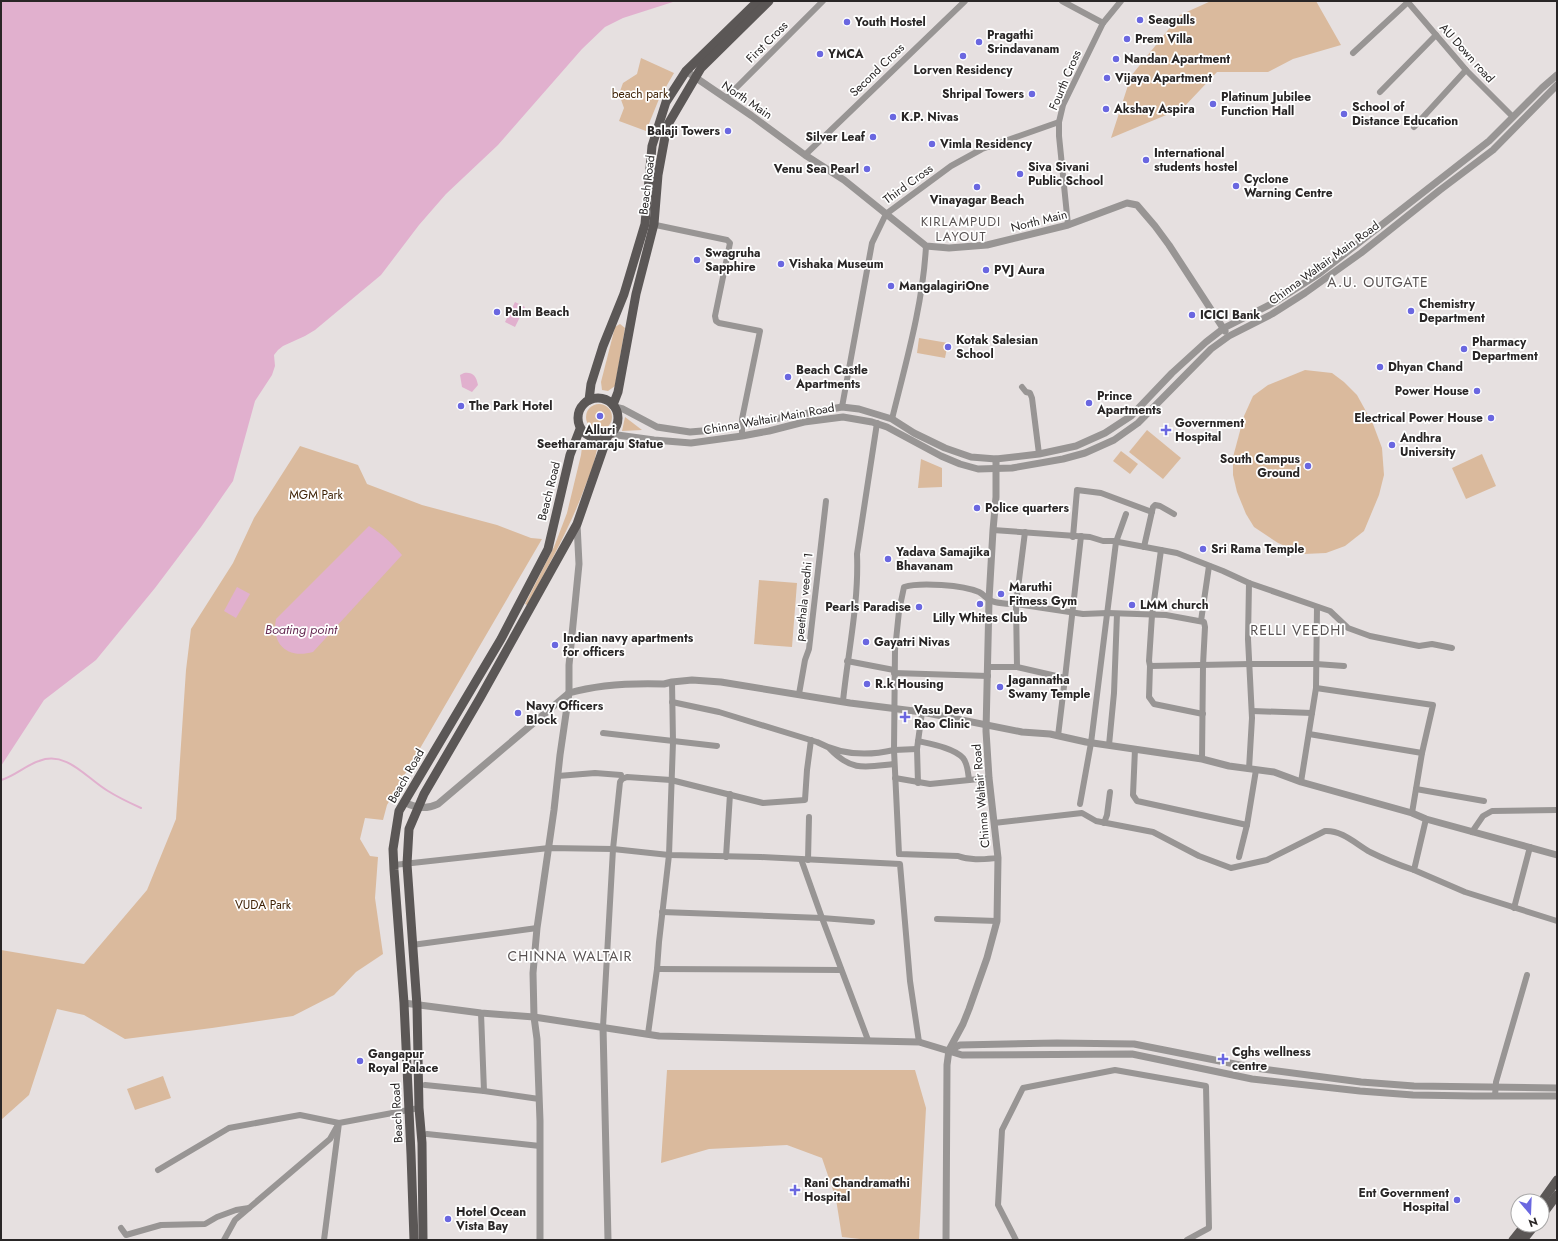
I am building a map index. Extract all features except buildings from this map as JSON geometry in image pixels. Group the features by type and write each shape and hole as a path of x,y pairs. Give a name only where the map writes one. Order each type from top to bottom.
{"main road":[{"name":"Beach Road","path":"589,400 591,384 603,346 650,224 652,146 666,102 686,71 758,1"},
{"name":"Beach Road","path":"614,406 618,392 668,126 701,68 769,1"},
{"path":"594,398 602,398 609,401 614,406 618,414 618,422 614,430 601,438 593,438 586,434 580,429 577,421 581,406 589,400 594,398"},
{"name":"Beach Road","path":"414,1240 412,1154 408,1110 404,1003 394,865 395,834 399,811 501,639 548,549 570,455 580,429"},
{"name":"Beach Road","path":"423,1240 422,1143 419,1108 417,1006 407,864 409,829 417,808 577,524 609,434"},
{"path":"1548,1193 1557,1180"},
{"path":"1550,1204 1557,1195"}],"street":[{"name":"First Cross","path":"726,98 823,1"},
{"name":"Second Cross","path":"805,155 965,1"},
{"path":"1062,1 1103,24"},
{"name":"Fourth Cross","path":"1068,226 1059,136 1059,122 1064,105 1103,24 1121,1"},
{"path":"1353,52 1408,1"},
{"name":"AU Down road","path":"1408,1 1466,70 1513,117"},
{"path":"1380,92 1436,35"},
{"path":"1414,127 1466,70"},
{"name":"North Main","path":"686,71 805,155 844,180 926,246 949,248 987,245 1068,226 1127,203 1137,205 1169,245 1229,336"},
{"name":"Chinna Waltair Main Road","path":"614,406 623,409 657,427 690,432 714,430 842,407 858,409 892,419 914,433 946,448 971,457 996,459 1039,454 1076,446 1105,433 1131,416 1172,373 1224,328 1273,303 1320,273 1489,142 1557,75"},
{"name":"Chinna Waltair Main Road","path":"609,434 691,443 742,436 804,422 843,417 877,423 940,456 978,469 1018,467 1085,454 1114,440 1138,423 1211,349 1229,336 1278,310 1305,293 1361,253 1440,190 1494,150 1557,85"},
{"name":"Third Cross","path":"842,407 872,243 886,214 951,166 982,149 1059,122"},
{"path":"650,224 727,240 730,243 715,316 716,320 719,323 760,331 741,424 742,436"},
{"path":"892,419 912,334 923,277 926,246"},
{"path":"1022,387 1026,392 1030,393 1032,398 1039,454"},
{"path":"843,701 856,590 857,554 877,423"},
{"name":"Chinna Waltair Road","path":"949,1050 969,1009 987,958 997,921 998,858 989,778 986,731 987,667 989,657 989,600 996,497 996,459"},
{"path":"1074,537 1077,490 1101,493 1152,512"},
{"name":"peethala veedhi 1","path":"799,694 804,660 810,649 826,501"},
{"path":"1144,546 1153,507 1157,505 1174,514"},
{"path":"1080,804 1091,742 1116,542 1126,514"},
{"path":"540,1240 539,1099 533,973 536,928 549,848 569,693 569,665 579,564 577,524"},
{"path":"993,530 1074,537 1081,536 1103,541 1177,552 1249,583 1330,611 1348,628 1370,636 1419,646 1432,644 1452,648"},
{"path":"1017,667 1016,604 1025,532"},
{"path":"1058,736 1081,536"},
{"path":"1161,550 1152,615 1149,660 1149,697 1154,704 1203,714"},
{"path":"1201,621 1210,566"},
{"path":"1239,857 1247,825 1252,769 1252,712 1248,638 1249,583"},
{"path":"919,1042 910,982 899,854 894,764 895,650 899,611 904,587 914,584 977,591 989,600 1006,604 1016,604 1072,613 1166,615 1204,622 1202,759"},
{"path":"1301,782 1316,688 1317,607"},
{"path":"1109,745 1114,693 1117,614"},
{"path":"847,661 894,671 988,676"},
{"path":"1150,666 1250,664 1316,664 1344,666"},
{"path":"987,667 1017,667 1065,678"},
{"path":"404,802 417,808 431,808 438,804 569,693 605,685 664,684 692,680 722,682 922,712 1022,732 1050,734 1109,745 1202,759 1229,766 1274,772 1301,782 1412,813 1426,819 1557,855"},
{"path":"648,1034 657,969 669,855 673,742 672,682"},
{"path":"1316,688 1433,705 1422,753 1412,813"},
{"path":"672,702 719,712 811,740 830,749 848,764 855,766 863,767 894,764"},
{"path":"918,783 917,749 922,712"},
{"path":"1252,712 1312,713"},
{"path":"603,733 717,746"},
{"path":"1309,734 1422,753"},
{"path":"608,1240 603,1028 612,849 620,782 622,778 627,777 671,780 763,803 806,800 807,770 811,740"},
{"path":"918,741 943,747 964,758 967,764 969,780"},
{"path":"830,749 868,754 879,754 894,750 917,749"},
{"path":"1136,749 1133,795 1137,801 1247,825"},
{"path":"558,776 595,773 621,775"},
{"path":"895,778 930,784 989,778"},
{"path":"1416,789 1484,801"},
{"path":"1104,822 1108,815 1110,792"},
{"path":"726,857 730,794"},
{"path":"1472,832 1483,816 1492,811 1557,810"},
{"path":"994,823 1082,814 1096,821 1153,832 1199,856 1231,868 1267,860 1325,831 1331,831 1352,839 1370,851 1393,862 1465,892 1557,921"},
{"path":"809,817 805,859 822,918 868,1040"},
{"path":"1414,870 1426,819"},
{"path":"1514,908 1530,847"},
{"path":"394,865 549,848 612,849 669,855 805,859 900,864"},
{"path":"899,854 958,856 964,858 981,859 998,858"},
{"path":"662,912 822,918 872,922"},
{"path":"937,919 997,921"},
{"path":"412,944 536,928"},
{"path":"657,969 841,970"},
{"path":"1495,1096 1495,1088 1527,975"},
{"path":"404,1003 417,1006 481,1013 534,1017 648,1034 919,1042 962,1055 1132,1054 1244,1078 1309,1086 1413,1095 1557,1096"},
{"path":"481,1013 484,1091"},
{"path":"949,1050 960,1045 1057,1043 1134,1044 1255,1068 1360,1082 1414,1086 1557,1088"},
{"path":"946,1240 947,1066 949,1050"},
{"path":"1016,1240 998,1205 1002,1130 1023,1088 1115,1070 1206,1086 1209,1228 1187,1240"},
{"path":"425,1085 484,1091 539,1099"},
{"path":"158,1170 229,1128 300,1115 339,1123 419,1108"},
{"path":"224,1240 236,1220 330,1139 339,1123"},
{"path":"324,1240 339,1123"},
{"path":"427,1134 540,1146"},
{"path":"121,1228 126,1235 161,1225 205,1224 217,1217 236,1210 250,1208"},
{"path":"133,1240 135,1232"}],"green space":[{"path":"1211,1 1316,1 1341,45 1293,59 1268,72 1217,72 1183,108 1111,138 1131,76 1180,15"},
{"name":"beach park","path":"641,58 674,73 659,99 646,131 619,121 624,108 619,94 623,83 637,74"},
{"path":"620,324 625,328 615,386 608,391 602,390 601,382 615,327"},
{"path":"919,338 948,343 945,358 917,353"},
{"name":"South Campus Ground","path":"1305,370 1332,373 1357,395 1373,424 1382,448 1384,475 1379,495 1364,531 1345,546 1326,553 1304,554 1278,543 1254,527 1246,514 1237,492 1233,475 1233,457 1244,416 1253,396 1268,385"},
{"path":"599,404 608,408 612,417 608,426 599,430 590,426 586,417 590,408"},
{"path":"625,417 642,430 622,431"},
{"path":"1147,430 1181,458 1163,479 1129,452"},
{"path":"588,442 594,444 597,449 590,475 567,530 527,605 525,604 554,547 567,513 582,447"},
{"name":"VUDA Park","path":"300,446 358,465 367,484 422,505 497,525 531,538 542,539 387,805 383,820 365,818 360,839 370,856 378,857 375,898 383,954 356,972 334,995 293,1016 125,1039 84,1015 57,1009 29,1095 1,1120 1,950 84,964 147,890 176,819 186,670 191,629 233,563 254,518"},
{"path":"1121,451 1138,464 1130,474 1113,461"},
{"path":"1482,454 1496,486 1466,499 1452,468"},
{"path":"921,459 942,468 942,487 918,488"},
{"path":"759,580 797,583 792,647 754,644"},
{"path":"667,1070 915,1070 926,1108 919,1240 869,1240 842,1237 836,1199 822,1158 787,1145 709,1149 661,1163"},
{"path":"163,1076 171,1098 135,1110 127,1089"}],"water":[{"path":"1,1 676,1 623,18 605,27 582,49 498,145 446,194 419,225 381,275 315,330 278,350 274,355 275,366 272,375 255,401 233,481 201,527 155,588 96,660 44,700 1,766"},
{"path":"515,302 525,307 515,327 505,322"},
{"path":"464,373 474,375 476,379 478,385 472,392 462,387 460,375"},
{"name":"Boating point","path":"369,526 387,539 402,555 313,652 304,654 296,653 283,648 276,636 276,619"},
{"path":"237,587 250,594 236,618 224,611"}],"waterway":[{"path":"1,780 39,761 59,759 76,767 112,794 141,808"}],"place":[{"name":"Seagulls","path":"1140,20"},
{"name":"Youth Hostel","path":"847,22"},
{"name":"Prem Villa","path":"1127,39"},
{"name":"Pragathi Srindavanam","path":"979,42"},
{"name":"YMCA","path":"820,54"},
{"name":"Lorven Residency","path":"963,56"},
{"name":"Nandan Apartment","path":"1116,59"},
{"name":"Vijaya Apartment","path":"1107,78"},
{"name":"Shripal Towers","path":"1032,94"},
{"name":"Platinum Jubilee Function Hall","path":"1213,104"},
{"name":"Akshay Aspira","path":"1106,109"},
{"name":"School of Distance Education","path":"1344,114"},
{"name":"K.P. Nivas","path":"893,117"},
{"name":"Balaji Towers","path":"728,131"},
{"name":"Silver Leaf","path":"873,137"},
{"name":"Vimla Residency","path":"932,144"},
{"name":"International students hostel","path":"1146,160"},
{"name":"Venu Sea Pearl","path":"867,169"},
{"name":"Siva Sivani Public School","path":"1020,174"},
{"name":"Cyclone Warning Centre","path":"1236,186"},
{"name":"Vinayagar Beach","path":"977,187"},
{"name":"Swagruha Sapphire","path":"697,260"},
{"name":"Vishaka Museum","path":"781,264"},
{"name":"PVJ Aura","path":"986,270"},
{"name":"MangalagiriOne","path":"891,286"},
{"name":"Chemistry Department","path":"1411,311"},
{"name":"Palm Beach","path":"497,312"},
{"name":"ICICI Bank","path":"1192,315"},
{"name":"Kotak Salesian School","path":"948,347"},
{"name":"Pharmacy Department","path":"1464,349"},
{"name":"Dhyan Chand","path":"1380,367"},
{"name":"Beach Castle Apartments","path":"788,377"},
{"name":"Power House","path":"1477,391"},
{"name":"Prince Apartments","path":"1089,403"},
{"name":"The Park Hotel","path":"461,406"},
{"name":"Alluri Seetharamaraju Statue","path":"600,416"},
{"name":"Electrical Power House","path":"1491,418"},
{"name":"Government Hospital","path":"1166,430"},
{"name":"Andhra University","path":"1392,445"},
{"name":"South Campus Ground","path":"1308,466"},
{"name":"Police quarters","path":"977,508"},
{"name":"Sri Rama Temple","path":"1203,549"},
{"name":"Yadava Samajika Bhavanam","path":"888,559"},
{"name":"Maruthi Fitness Gym","path":"1001,594"},
{"name":"Lilly Whites Club","path":"980,604"},
{"name":"LMM church","path":"1132,605"},
{"name":"Pearls Paradise","path":"919,607"},
{"name":"Gayatri Nivas","path":"866,642"},
{"name":"Indian navy apartments for officers","path":"555,645"},
{"name":"R.k Housing","path":"867,684"},
{"name":"Jagannatha Swamy Temple","path":"1000,687"},
{"name":"Navy Officers Block","path":"518,713"},
{"name":"Vasu Deva Rao Clinic","path":"905,717"},
{"name":"Cghs wellness centre","path":"1223,1059"},
{"name":"Gangapur Royal Palace","path":"360,1061"},
{"name":"Rani Chandramathi Hospital","path":"795,1190"},
{"name":"Ent Government Hospital","path":"1457,1200"},
{"name":"Hotel Ocean Vista Bay","path":"448,1219"}],"district":[{"name":"KIRLAMPUDI LAYOUT","path":"961,228"},
{"name":"A.U. OUTGATE","path":"1378,282"},
{"name":"RELLI VEEDHI","path":"1298,630"},
{"name":"CHINNA WALTAIR","path":"570,956"}],"park label":[{"name":"MGM Park","path":"316,495"}]}
